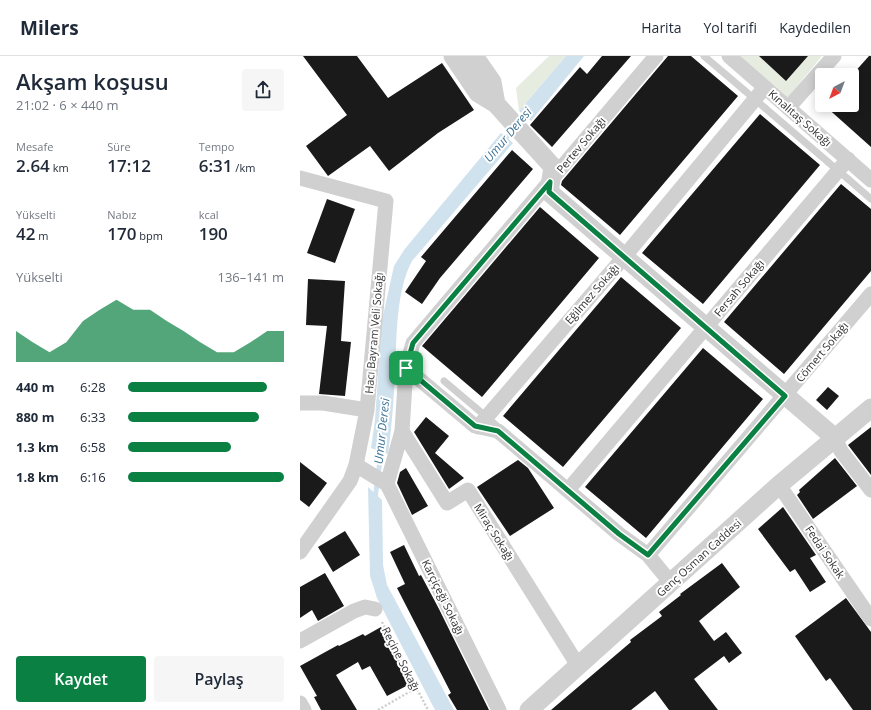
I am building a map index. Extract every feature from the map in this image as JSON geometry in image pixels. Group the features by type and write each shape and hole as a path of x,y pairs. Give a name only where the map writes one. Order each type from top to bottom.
{"street":[{"path":"453,56 478,93 496,104 553,167 549,192 835,438 841,451 871,490"},
{"path":"474,56 492,82 496,104"},
{"name":"Pertev Sokağı","path":"386,483 402,431 406,368 413,343 656,56"},
{"name":"Kınalıtaş Sokağı","path":"729,56 871,180"},
{"path":"788,108 834,56"},
{"name":"Eğilmez Sokağı","path":"478,427 624,257 765,87"},
{"name":"Fersah Sokağı","path":"570,489 848,159"},
{"name":"Hacı Bayram Veli Sokağı","path":"300,178 386,201 361,468 350,481 300,552"},
{"name":"Cömert Sokağı","path":"648,555 871,294"},
{"path":"406,368 475,426 498,431 570,489 619,534 648,555 671,583"},
{"path":"300,402 323,403 367,410"},
{"name":"Genç Osman Caddesi","path":"529,710 579,667 779,485 871,408"},
{"name":"Miraç Sokağı","path":"402,431 447,503 468,490 579,667"},
{"path":"361,468 386,483"},
{"name":"Karçiçeği Sokağı","path":"386,483 499,710"},
{"name":"Fedai Sokak","path":"779,485 871,620"},
{"path":"300,641 354,611 365,607 375,609"},
{"path":"300,703 304,710"}],"lane":[{"path":"634,82 635,70 647,56"},
{"path":"704,56 871,199"},
{"path":"444,381 608,520"}],"path":[{"name":"Reçine Sokağı","path":"375,609 428,710"},
{"path":"378,710 416,688"}],"shaded area":[{"path":"549,56 566,56 519,111 516,88"},
{"path":"740,56 822,56 788,97"}],"water":[{"path":"566,56 584,56 531,121 519,111"},
{"path":"501,133 513,143 412,261 407,273 400,299 398,314 391,432 388,454 371,448 375,420 382,320 394,266 404,250"},
{"path":"368,487 382,500 383,565 387,585 454,710 435,710 377,598 370,576"}],"building":[{"path":"303,56 357,56 388,98 442,63 474,110 438,133 389,171 370,146 328,176 306,146 347,115"},
{"path":"602,56 631,56 552,147 530,125 580,67 587,74"},
{"path":"668,56 691,56 738,96 620,235 561,185 562,181"},
{"path":"759,56 808,56 786,81"},
{"path":"869,56 871,56 871,147 832,112 859,112 858,68"},
{"path":"760,114 820,165 703,304 642,253"},
{"path":"512,150 533,169 440,278 422,304 405,292 426,261 421,257"},
{"path":"841,184 871,209 871,271 784,374 724,322"},
{"path":"327,199 355,209 335,263 307,253"},
{"path":"540,207 599,258 482,397 422,346"},
{"path":"621,277 681,328 563,467 503,416"},
{"path":"308,279 345,281 341,341 351,342 345,396 319,394 327,326 306,325"},
{"path":"703,348 763,399 646,538 585,487"},
{"path":"828,387 839,396 827,410 816,400"},
{"path":"426,417 449,436 435,453 464,478 449,489 414,432"},
{"path":"871,427 871,475 848,445"},
{"path":"835,458 857,486 813,519 797,495 800,492 799,490"},
{"path":"518,460 528,468 554,508 510,536 477,487"},
{"path":"300,462 327,483 309,507 300,500"},
{"path":"406,468 428,506 412,515 397,483 400,472"},
{"path":"783,507 816,555 810,558 826,582 810,592 795,569 790,572 758,529"},
{"path":"345,531 360,555 333,572 318,547"},
{"path":"404,545 419,576 421,575 439,609 489,710 457,710 448,695 451,693 397,588 405,584 390,552"},
{"path":"722,563 740,587 699,621 714,641 726,632 742,653 729,663 724,656 694,679 718,710 669,710 655,691 631,710 551,710 631,642 630,640 662,616 659,612 681,595 680,594"},
{"path":"325,573 344,606 318,621 312,610 300,618 300,587"},
{"path":"846,598 871,632 871,710 853,710 830,678 826,681 795,636"},
{"path":"381,627 412,683 387,696 370,666 362,670 358,662 336,675 357,710 321,710 314,697 317,696 300,666 338,645 339,646 363,634 365,636"}],"waterway":[{"name":"Umur Deresi","path":"502,143 513,129"},
{"name":"Umur Deresi","path":"375,499 382,445"}],"route":[{"path":"550,182 549,192 785,396 648,555 619,534 498,431 475,426 406,368 413,343 550,182"}]}
